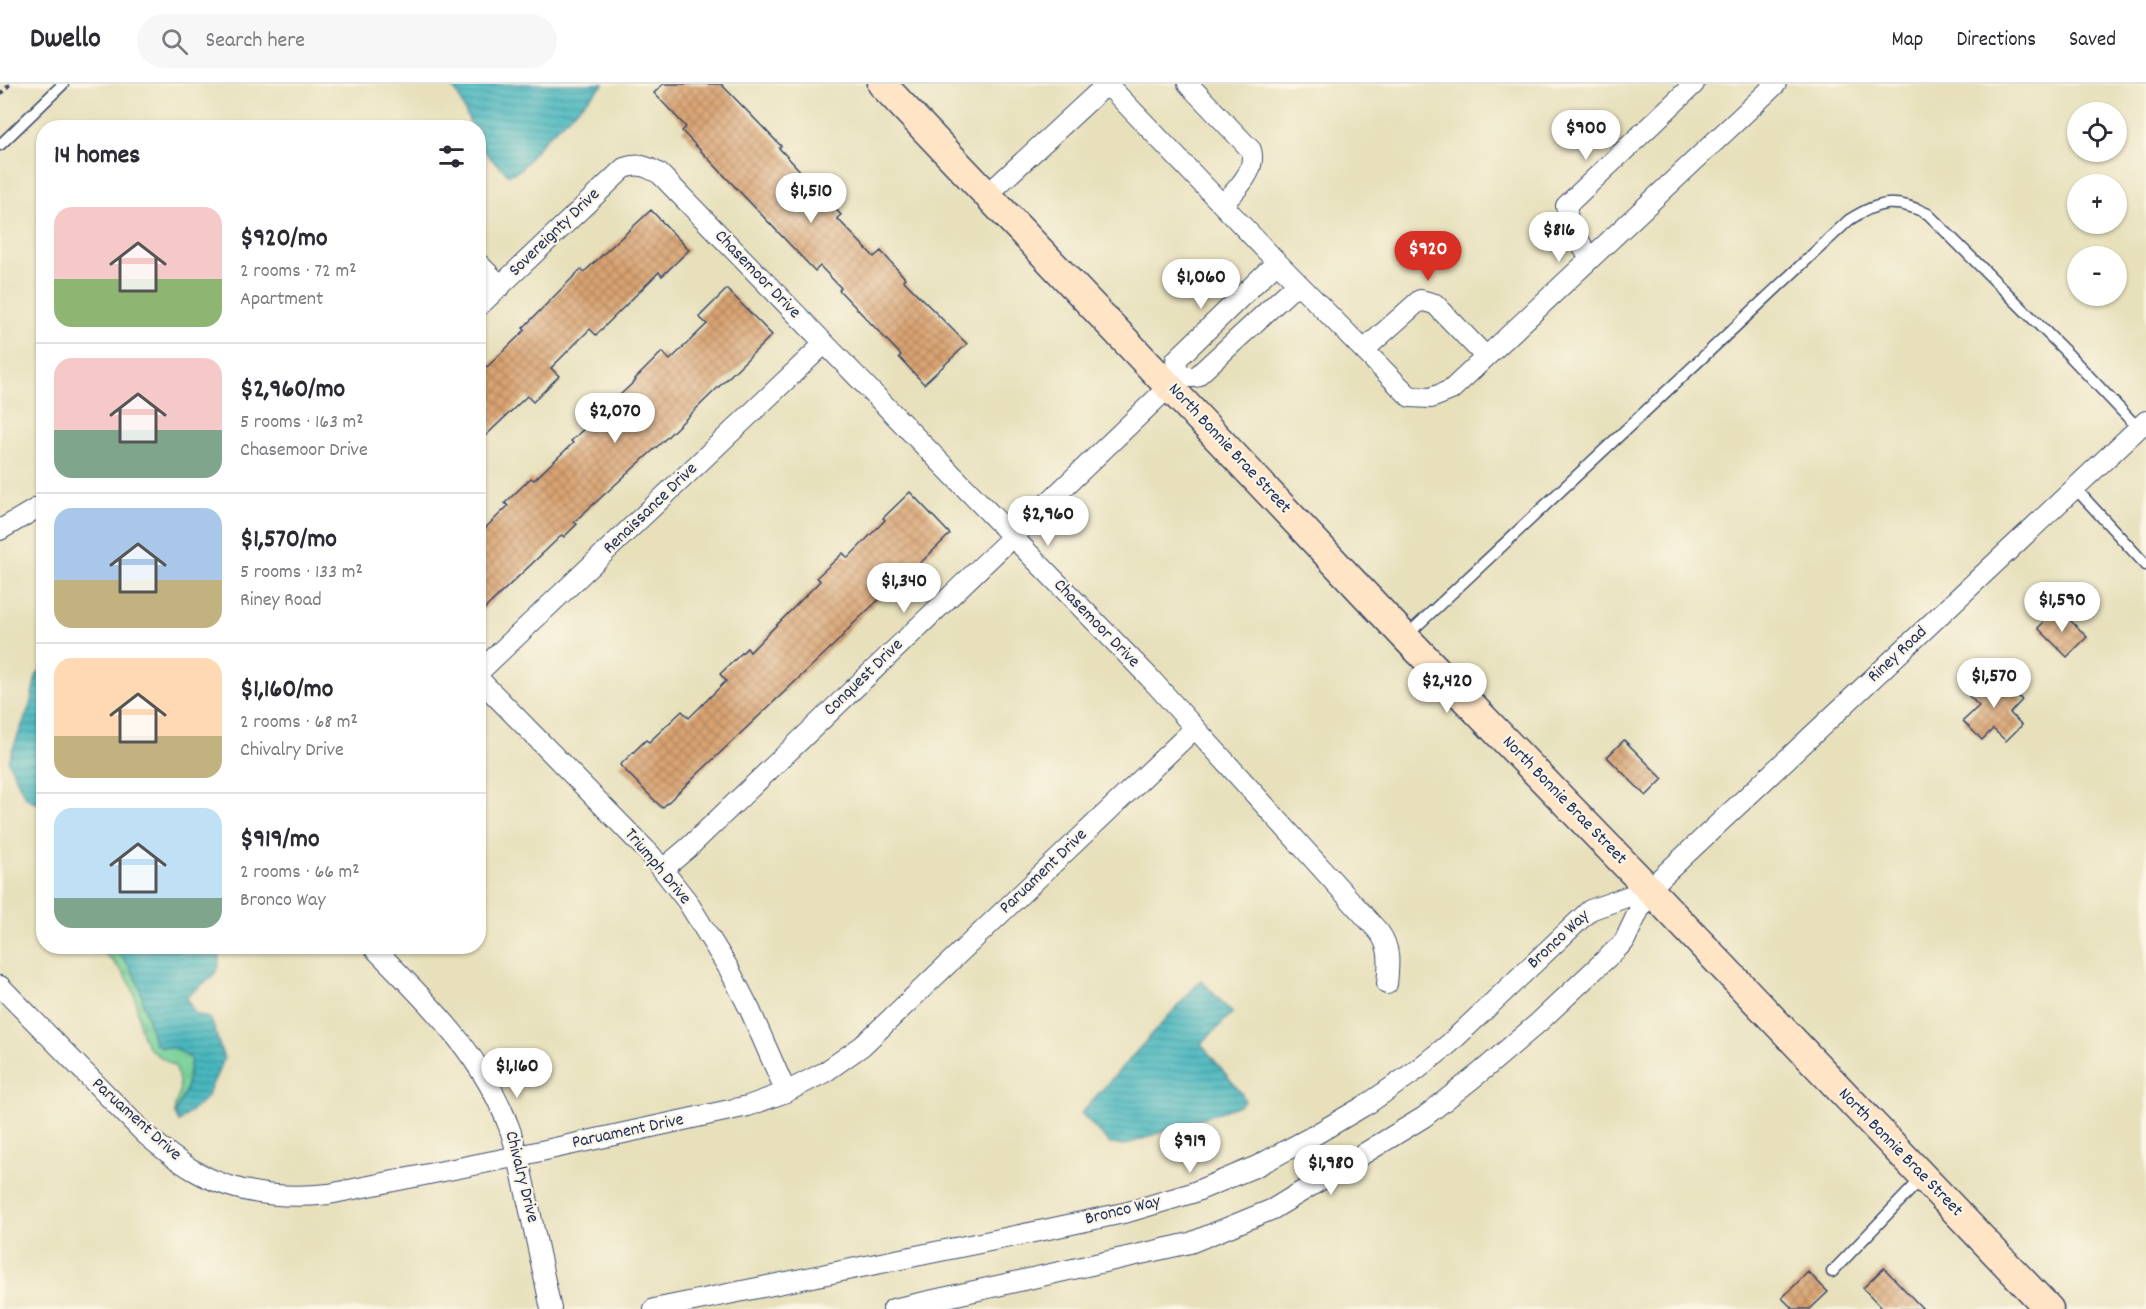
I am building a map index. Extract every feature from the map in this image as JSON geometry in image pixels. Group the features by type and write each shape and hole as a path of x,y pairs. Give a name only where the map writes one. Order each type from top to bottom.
{"main road":[{"name":"North Bonnie Brae Street","path":"882,84 987,195 1174,382 1405,637 1649,889 2049,1309"}],"street":[{"path":"987,195 1107,84 1410,397 1431,398 1451,390 1776,84"},
{"path":"1188,84 1251,150 1253,158 1242,184 1223,204"},
{"path":"1590,260 1569,224 1566,206 1694,84"},
{"name":"Sovereignty Drive","path":"486,300 615,176 624,168 635,165"},
{"name":"Chasemoor Drive","path":"635,165 646,166 660,174 1195,728 1386,941 1389,963 1387,984"},
{"path":"1277,262 1176,360 1174,382 1196,377 1298,283"},
{"path":"486,271 501,286"},
{"path":"1364,350 1420,300 1435,304 1486,357"},
{"name":"Renaissance Drive","path":"486,668 824,344"},
{"name":"Conquest Drive","path":"663,869 688,848 1174,382"},
{"name":"Riney Road","path":"1649,889 2142,424"},
{"path":"0,530 36,509"},
{"name":"Triumph Drive","path":"486,684 663,869 687,901 729,969 750,1010 786,1092"},
{"name":"Paruament Drive","path":"0,987 145,1134 171,1156 194,1171 219,1182 281,1196 307,1196 329,1194 518,1156 748,1106 786,1092 825,1072 862,1046 1195,728"},
{"path":"893,1309 1190,1243 1273,1209 1424,1117 1482,1071 1538,1023 1624,942 1649,889"},
{"name":"Bronco Way","path":"654,1309 1128,1212 1192,1193 1257,1166 1369,1103 1418,1069 1449,1044 1590,910 1649,889"},
{"name":"Chivalry Drive","path":"380,954 448,1024 472,1058 508,1125 518,1156 551,1309"}],"lane":[{"path":"0,145 63,84"},
{"path":"1405,637 1849,220 1867,209 1885,203 1916,208 1928,214 2068,354 2142,424"},
{"path":"2075,488 2146,564"},
{"path":"1833,1272 1923,1177"}],"path":[{"path":"0,94 10,84"}],"green space":[{"path":"105,954 119,954 129,965 139,985 148,1021 162,1047 175,1048 191,1058 186,1089 175,1113 180,1087 176,1068 147,1045 141,1032 131,984"}],"water":[{"path":"449,84 604,84 544,140 521,169 509,175 486,152 486,120 469,120 457,93"},
{"path":"36,676 36,803 25,797 8,761 30,705"},
{"path":"119,954 219,954 216,972 186,998 195,1013 211,1019 224,1059 206,1098 179,1122 175,1114 186,1089 191,1058 175,1048 162,1047 154,1043 139,985 129,965"},
{"path":"1201,980 1232,1013 1201,1044 1242,1094 1245,1101 1240,1105 1125,1145 1110,1144 1081,1113"}],"building":[{"path":"663,84 721,84 781,146 779,148 841,215 837,218 874,257 881,251 905,278 903,280 967,344 924,384 899,357 901,355 839,290 841,288 820,266 815,271 682,131 686,127 654,93"},
{"path":"651,210 689,250 662,276 659,272 596,335 590,329 551,368 559,376 533,402 527,396 486,435 486,366 525,330 523,328 581,269 584,272"},
{"path":"727,289 772,335 660,444 574,522 577,524 564,537 562,535 486,607 486,527 508,506 505,503 531,478 534,480 573,443 571,441 636,380 662,352 670,360 707,324 699,317"},
{"path":"910,492 950,534 662,808 620,765 682,711 689,718 726,681 720,674 747,648 750,652 820,581 817,577 843,553 848,558 885,520 883,518"},
{"path":"2058,608 2087,637 2067,657 2038,628"},
{"path":"1994,672 2022,700 2010,713 2022,725 2006,741 1993,729 1982,740 1963,721 1979,706 1969,696"},
{"path":"1624,740 1663,779 1646,796 1607,757"},
{"path":"1884,1268 1923,1309 1883,1309 1863,1288"},
{"path":"1808,1272 1828,1292 1810,1309 1793,1309 1782,1298"}]}
